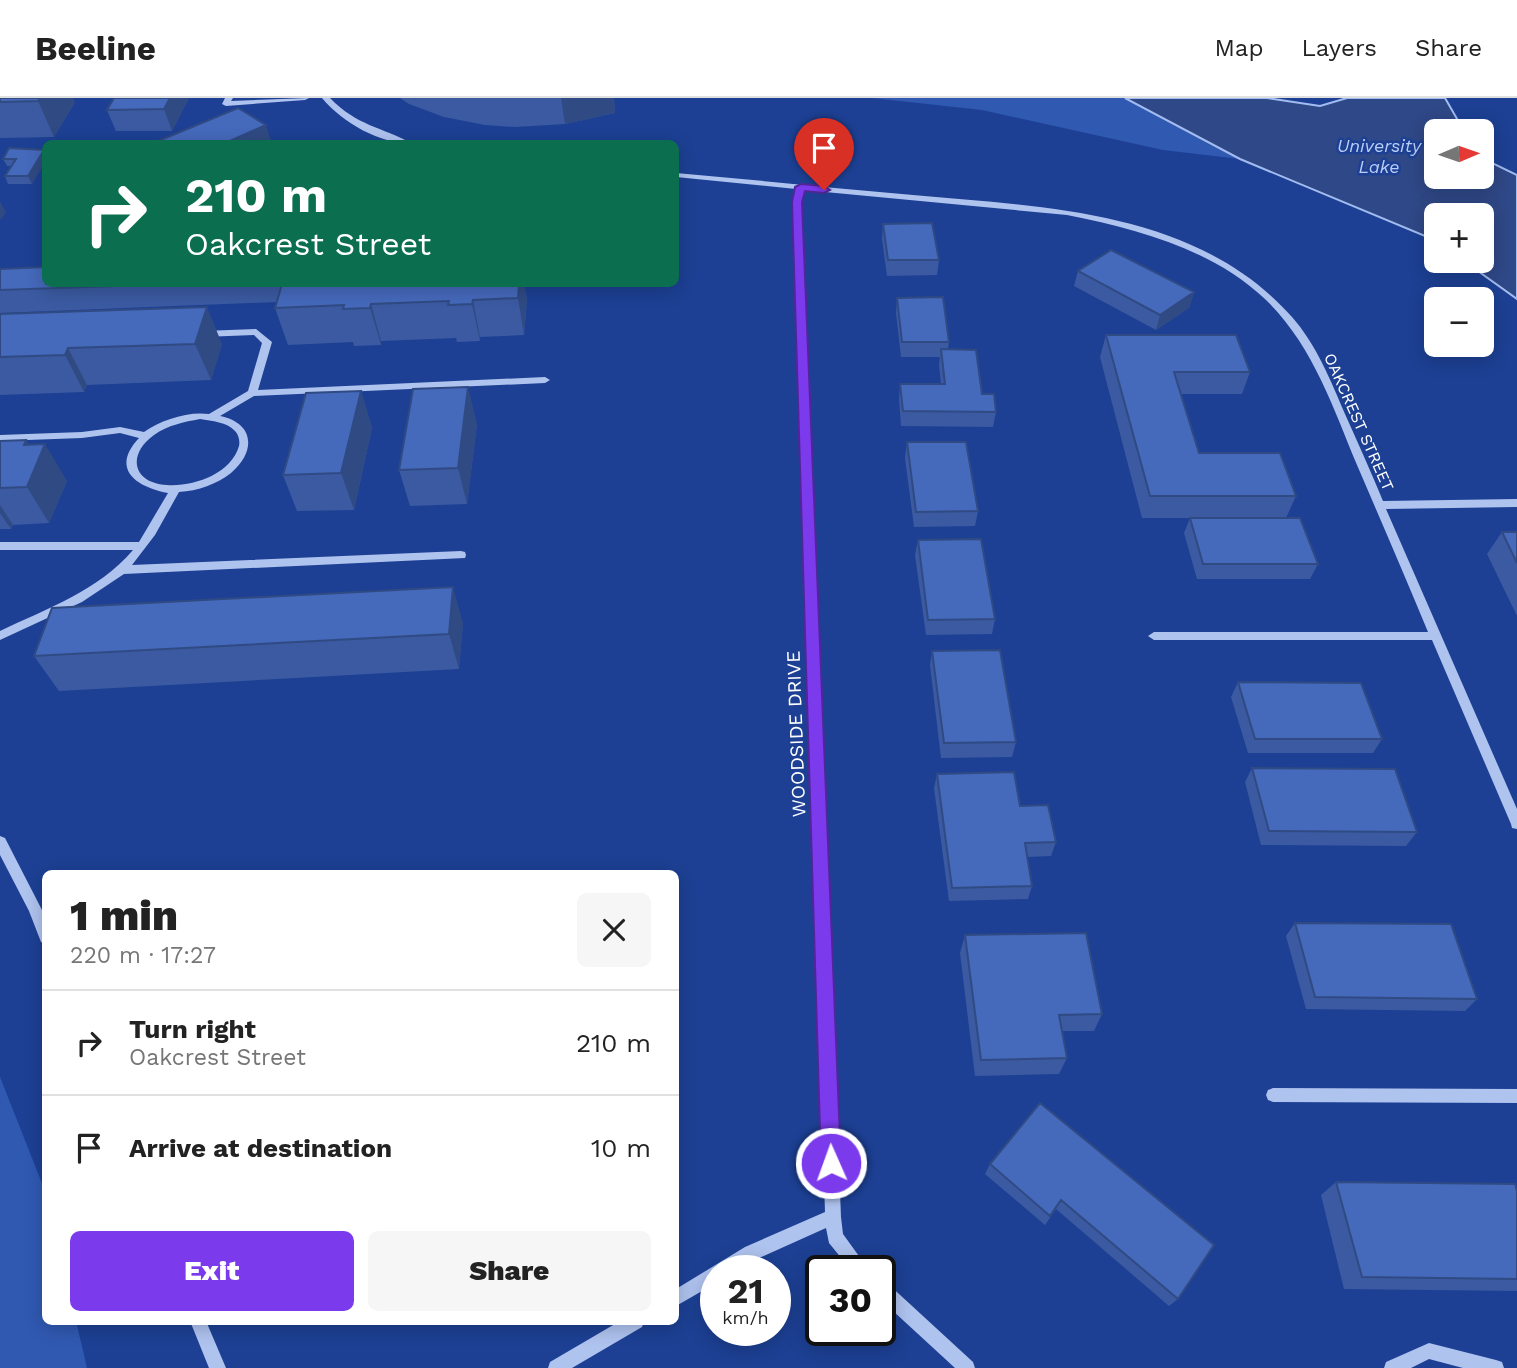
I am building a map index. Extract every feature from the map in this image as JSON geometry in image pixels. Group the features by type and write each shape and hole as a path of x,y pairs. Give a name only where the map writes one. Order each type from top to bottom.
{"street":[{"path":"229,98 226,104 305,98"},
{"path":"326,98 352,120 398,140"},
{"name":"OAKCREST STREET","path":"679,175 1067,212 1112,220 1156,233 1197,250 1234,271 1267,296 1290,320 1325,378 1517,824"},
{"name":"WOODSIDE DRIVE","path":"801,187 797,202 833,1217 835,1237 849,1255"},
{"path":"190,335 256,332 267,342 252,393"},
{"path":"212,417 252,393 545,380"},
{"path":"212,417 238,427 245,438 244,451 225,475 207,484 175,490 154,488 140,481 132,471 134,450 146,436 181,419 212,417"},
{"path":"0,438 82,435 120,430 146,436"},
{"path":"0,636 101,585 120,570 142,546 175,490"},
{"path":"1380,505 1517,503"},
{"path":"0,546 142,546"},
{"path":"120,570 461,555"},
{"path":"1154,636 1436,636"},
{"path":"0,842 42,927"},
{"path":"1273,1095 1517,1096"},
{"path":"748,1255 833,1217"},
{"path":"679,1296 700,1284"},
{"path":"896,1303 967,1368"},
{"path":"200,1325 218,1368"},
{"path":"556,1368 629,1325"},
{"path":"1392,1368 1430,1351 1496,1368"}],"shaded area":[{"path":"872,98 1125,98 1240,159 1163,150 982,110"},
{"path":"0,1077 42,1183 42,1325 77,1325 87,1368 0,1368"}],"water":[{"name":"University Lake","path":"1125,98 1267,98 1320,106 1347,98 1445,98 1457,119 1424,119 1424,189 1494,189 1494,164 1517,175 1517,299 1481,273 1494,273 1494,203 1424,203 1424,236 1240,159"}],"building":[{"path":"0,98 40,98 38,101 0,102"},
{"path":"114,98 170,98 164,109 107,110"},
{"path":"238,108 266,125 232,140 161,140"},
{"path":"9,148 42,150 28,176 5,176 16,159 3,159"},
{"path":"932,223 939,260 888,260 883,224"},
{"path":"1111,250 1194,292 1160,315 1078,271"},
{"path":"42,267 42,287 88,287 0,290 0,269"},
{"path":"281,287 519,287 518,298 473,300 472,304 448,305 449,301 371,304 370,308 343,309 344,305 275,308"},
{"path":"943,297 949,342 902,342 897,298"},
{"path":"207,307 195,344 68,348 65,355 0,357 0,314"},
{"path":"1106,335 1236,335 1250,372 1174,372 1199,453 1280,453 1296,496 1150,496"},
{"path":"941,349 976,350 982,394 994,394 996,412 903,411 900,384 945,384"},
{"path":"468,387 458,468 399,470 413,389"},
{"path":"361,391 341,473 283,475 306,393"},
{"path":"26,440 24,445 45,444 27,487 0,488 0,441"},
{"path":"907,442 966,442 978,511 916,512"},
{"path":"1190,518 1300,518 1318,564 1203,564"},
{"path":"1502,532 1517,532 1517,563"},
{"path":"981,539 995,619 928,620 918,540"},
{"path":"453,587 449,634 34,656 52,608"},
{"path":"1000,650 1016,742 944,743 932,651"},
{"path":"1238,682 1361,683 1382,739 1255,739"},
{"path":"1252,768 1395,769 1417,832 1269,831"},
{"path":"1014,772 1020,806 1048,805 1056,842 1025,843 1032,886 952,888 937,774"},
{"path":"1295,923 1451,924 1477,999 1315,997"},
{"path":"1086,933 1102,1014 1059,1015 1067,1058 981,1060 965,935"},
{"path":"1040,1103 1214,1245 1178,1299 1061,1200 1050,1216 990,1164"},
{"path":"1336,1182 1515,1184 1517,1279 1362,1277"}],"route":[{"path":"824,190 801,187 797,202 831,1163"}]}
